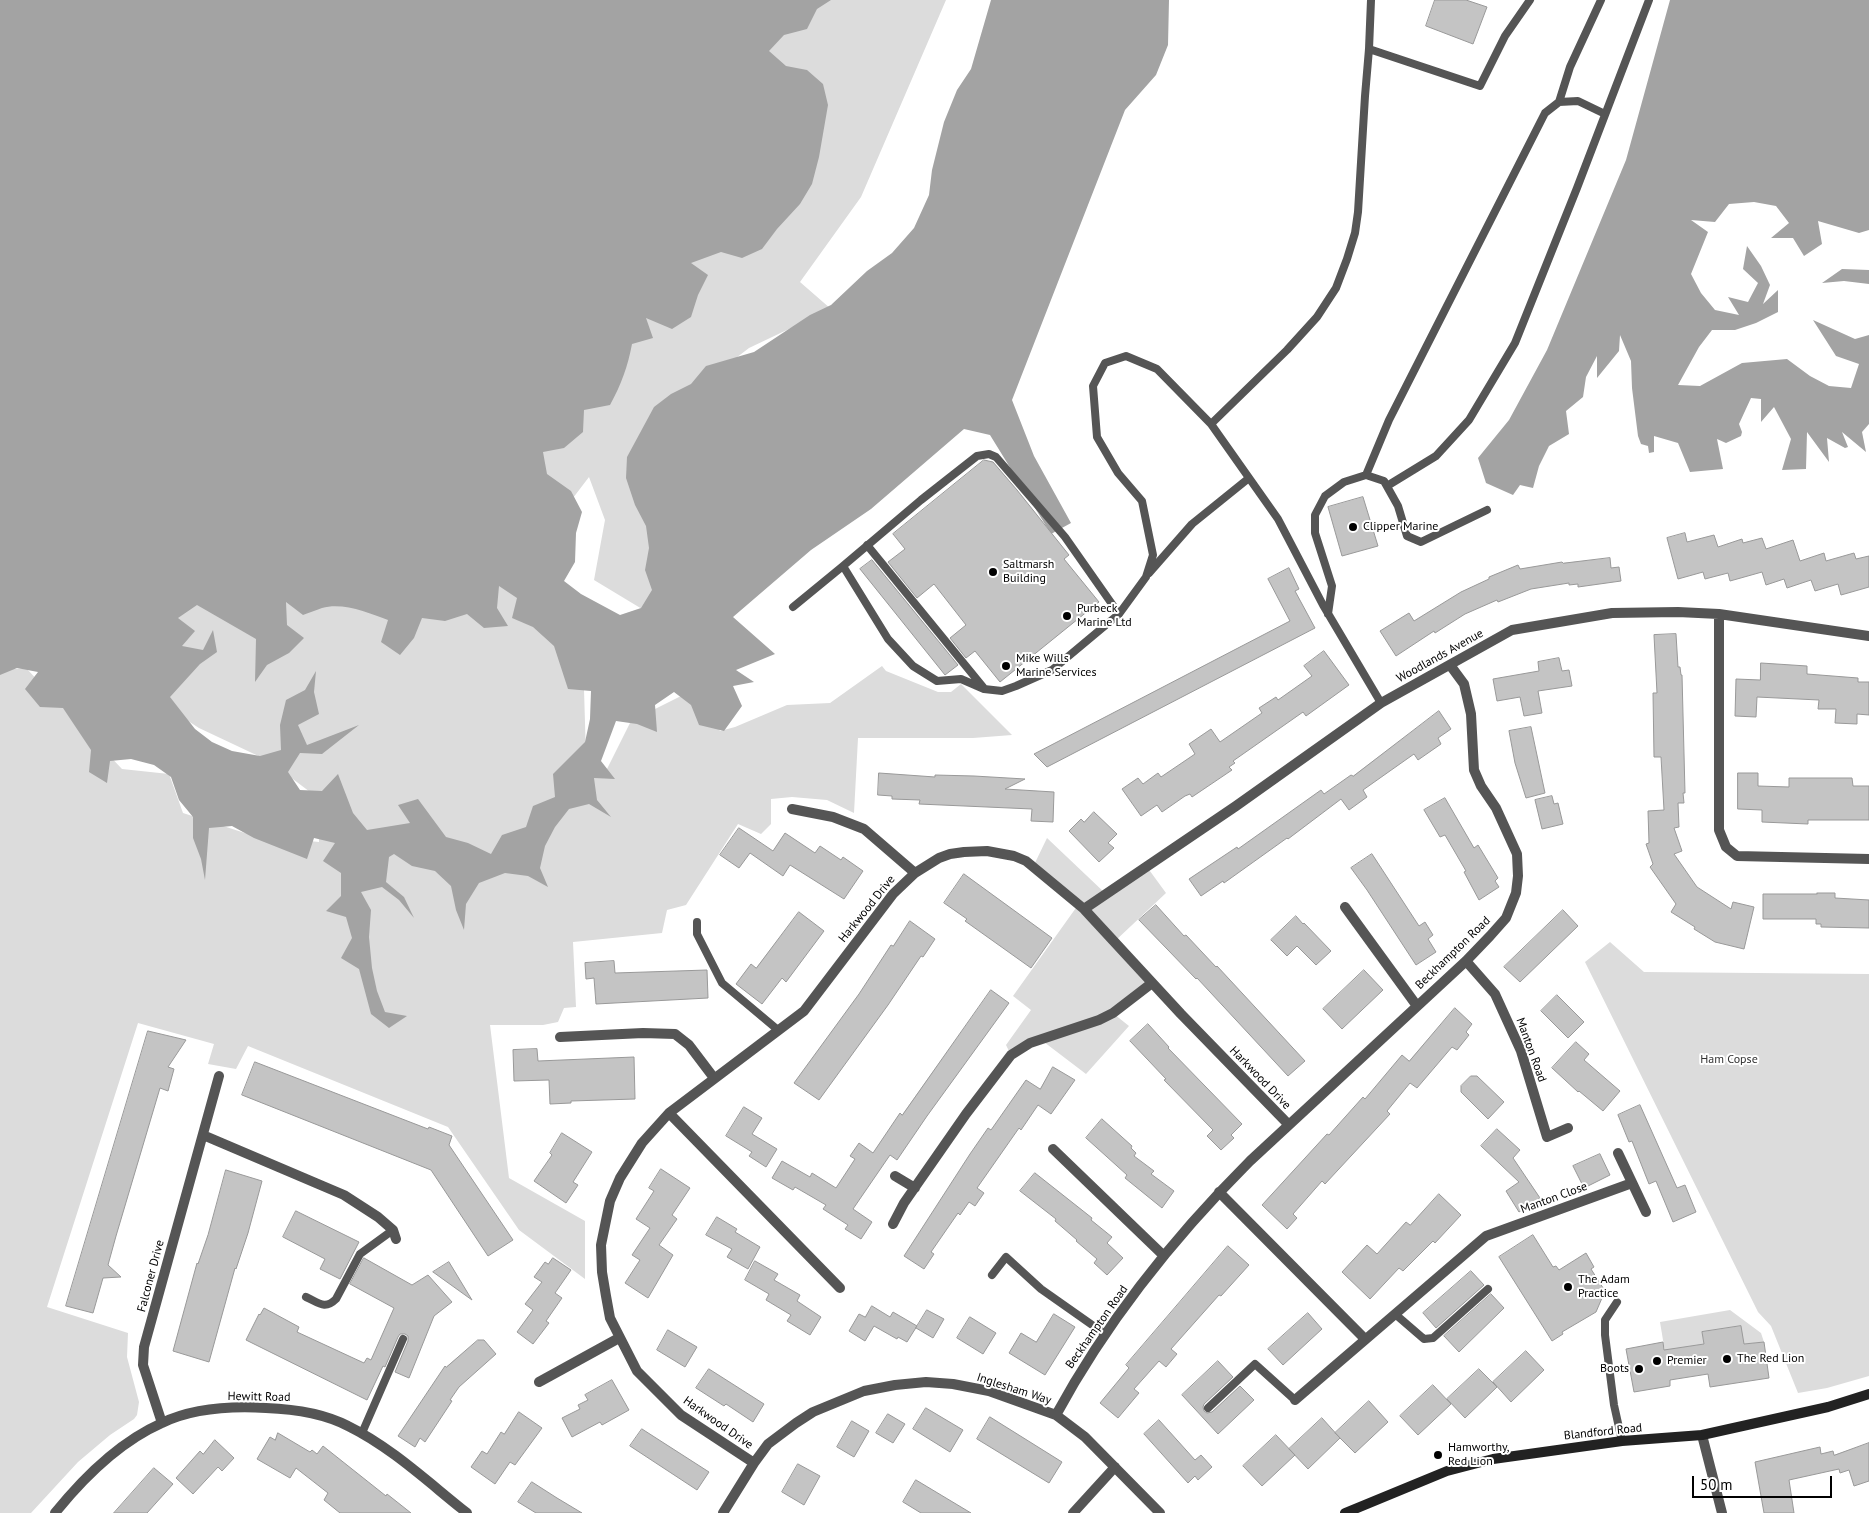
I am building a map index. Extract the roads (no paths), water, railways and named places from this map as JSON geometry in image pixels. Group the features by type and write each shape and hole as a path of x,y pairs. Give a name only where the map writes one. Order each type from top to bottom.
{"main road":[{"name":"Blandford Road","path":"1345,1513 1447,1471 1493,1459 1622,1441 1702,1435 1828,1407 1869,1394"}],"street":[{"name":"Woodlands Avenue","path":"1084,910 1236,806 1381,703 1512,630 1612,613 1678,612 1719,614 1869,636"},
{"path":"1719,614 1719,830 1726,847 1737,856 1869,859"},
{"name":"Beckhampton Road","path":"1056,1415 1079,1373 1162,1255 1219,1192 1288,1125 1466,961 1506,918 1516,893 1518,876 1517,854 1496,808 1474,770 1471,714 1464,684 1450,665"},
{"path":"792,809 832,817 864,829 915,873"},
{"name":"Harkwood Drive","path":"754,1463 682,1415 637,1371 610,1318 602,1272 601,1245 610,1201 620,1178 642,1143 669,1113 804,1010 893,894 926,865 950,854 975,851 1014,856 1026,861 1084,910 1288,1125"},
{"name":"Beckhampton Road","path":"1345,907 1417,1006"},
{"name":"Manton Road","path":"1466,961 1495,994 1521,1050 1547,1137 1568,1128"},
{"path":"893,1224 915,1188 966,1114 1011,1055 1030,1042 1099,1020 1113,1013 1152,983"},
{"path":"560,1037 644,1033 675,1034 689,1045 714,1078"},
{"name":"Falconer Drive","path":"162,1422 143,1365 144,1347 219,1076"},
{"path":"669,1113 840,1288"},
{"path":"203,1135 344,1195 378,1217 395,1235"},
{"path":"1053,1149 1162,1255"},
{"path":"1618,1154 1646,1212"},
{"path":"895,1176 915,1188"},
{"name":"Manton Close","path":"1395,1314 1486,1236 1632,1183"},
{"path":"1219,1192 1365,1339"},
{"path":"1295,1400 1395,1314"},
{"path":"539,1382 619,1338"},
{"name":"Inglesham Way","path":"723,1513 768,1444 789,1427 813,1412 864,1391 895,1384 926,1382 989,1391 1056,1415 1085,1437 1160,1513"},
{"name":"Hewitt Road","path":"55,1513 74,1489 105,1460 124,1445 162,1422 209,1410 252,1407 293,1410 345,1424 385,1449 467,1513"},
{"path":"1702,1435 1722,1513"},
{"path":"1073,1513 1115,1467"}],"lane":[{"path":"1211,424 1317,317 1336,288 1352,242 1358,212 1371,0"},
{"path":"1369,49 1480,86 1505,36 1530,0"},
{"path":"1366,475 1389,420 1545,113 1559,102 1570,67 1601,0"},
{"path":"1387,486 1436,456 1446,446 1469,420 1515,342 1649,0"},
{"path":"1559,102 1578,101 1605,114"},
{"path":"1146,577 1153,555 1142,501 1118,473 1097,437 1093,386 1105,363 1126,356 1157,369 1211,424 1278,519 1328,614 1381,703"},
{"path":"793,607 921,500 977,456 989,454 996,457 1065,537 1119,614"},
{"path":"1328,614 1332,586 1316,533 1314,515 1325,496 1344,482 1366,475 1384,481 1398,506 1407,536 1421,542 1487,510"},
{"path":"843,566 848,578 888,639 913,666 938,681 961,679 984,689 1002,691 1052,670 1119,614 1146,577 1192,524 1249,478"},
{"path":"867,545 984,689"},
{"path":"697,922 697,934 722,983 778,1030"},
{"path":"306,1297 324,1305 331,1304 336,1299 360,1254 395,1235"},
{"path":"992,1275 1006,1257 1042,1288 1105,1334"},
{"path":"1395,1314 1424,1339 1433,1338 1488,1289"},
{"path":"1617,1302 1605,1320 1605,1335 1614,1405 1622,1441"},
{"path":"362,1433 403,1339"},
{"path":"1208,1408 1255,1364 1295,1400"}],"place":[{"name":"Clipper Marine","path":"1353,527"},
{"name":"Saltmarsh Building","path":"993,572"},
{"name":"Purbeck Marine Ltd","path":"1067,616"},
{"name":"Mike Wills Marine Services","path":"1006,666"},
{"name":"The Adam Practice","path":"1568,1287"},
{"name":"The Red Lion","path":"1727,1359"},
{"name":"Premier","path":"1657,1361"},
{"name":"Boots","path":"1639,1369"},
{"name":"Hamworthy, Red Lion","path":"1438,1455"}],"park label":[{"name":"Ham Copse","path":"1729,1060"}]}
